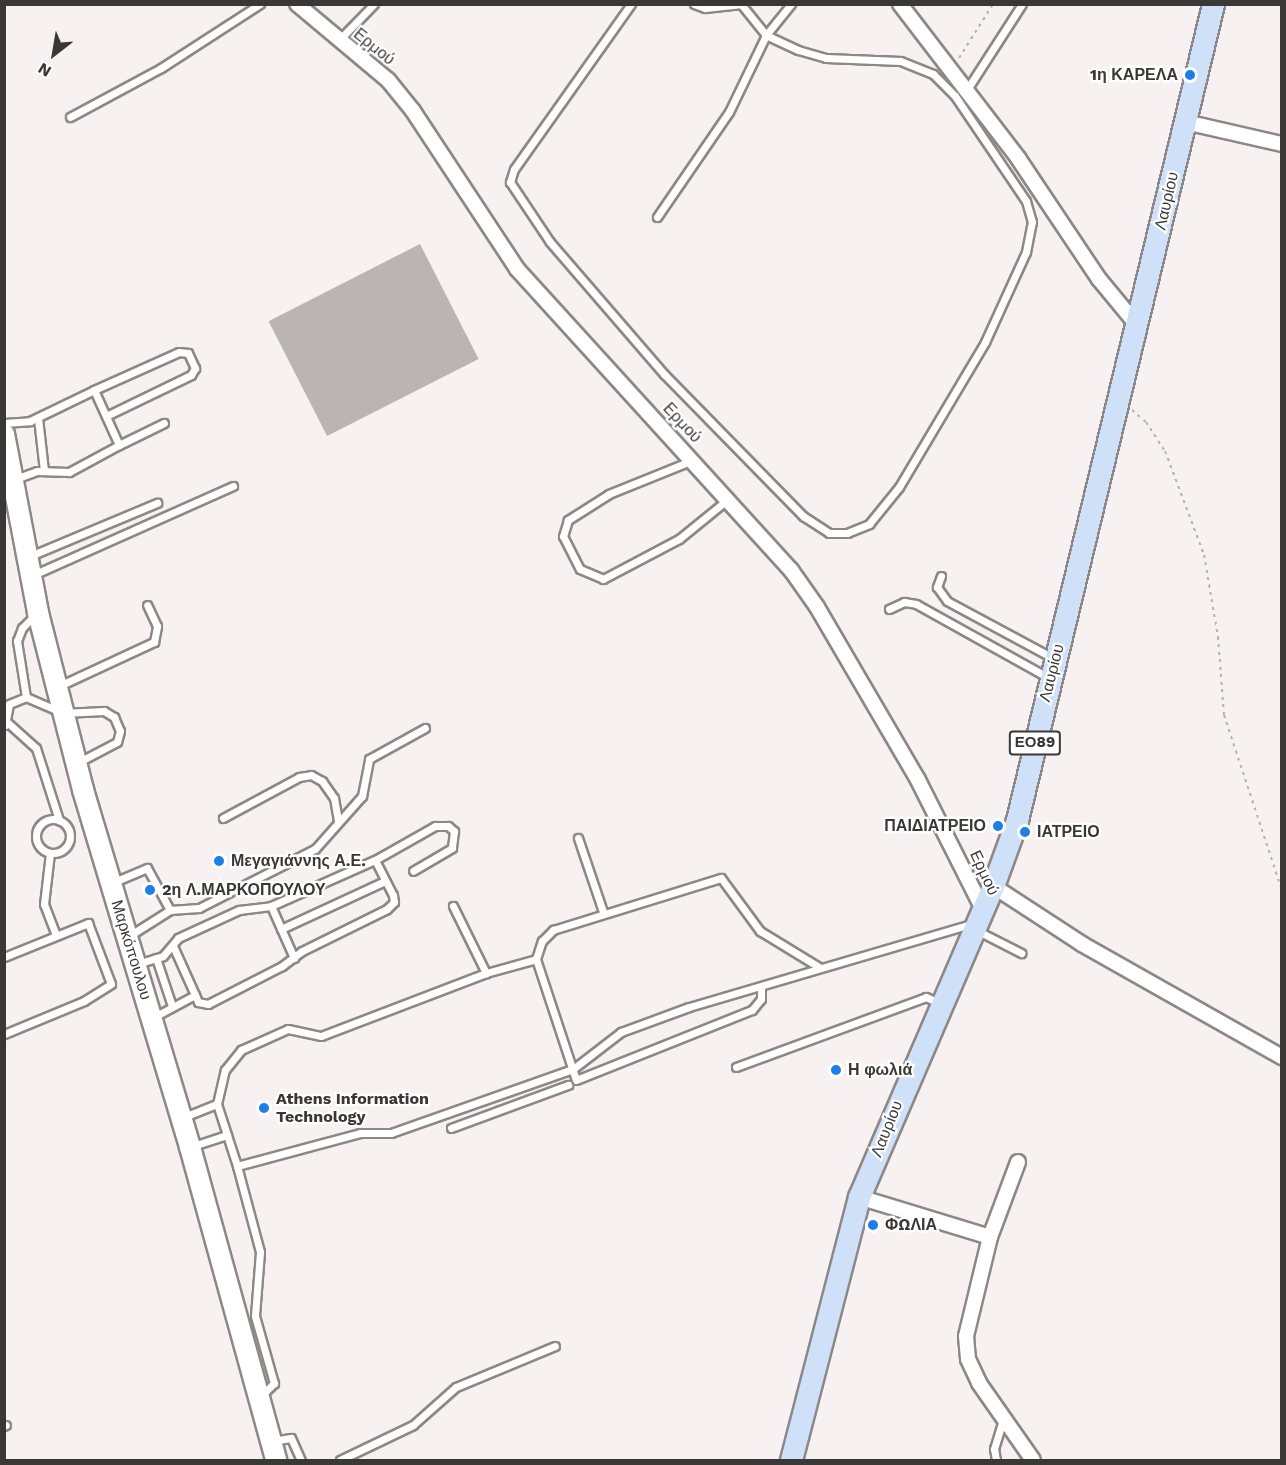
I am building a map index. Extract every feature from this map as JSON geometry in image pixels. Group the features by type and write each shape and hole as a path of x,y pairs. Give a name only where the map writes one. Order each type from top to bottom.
{"main road":[{"name":"Λαυρίου","path":"791,1461 840,1259 859,1197 993,886 1017,820 1214,4"},
{"name":"Μαρκόπουλου","path":"4,434 38,613 76,764 181,1118 250,1334 257,1398 276,1461"},
{"path":"840,1259 853,1277"},
{"path":"818,1346 838,1336"}],"street":[{"name":"Ερμού","path":"297,4 388,80 414,111 517,269 729,498 818,607 918,780 978,920"},
{"path":"900,4 1018,158 1099,279 1137,326"},
{"path":"1185,122 1281,144"},
{"path":"993,886 1082,944 1281,1057"},
{"path":"1018,1162 990,1237 966,1336 968,1359 1033,1461"},
{"path":"859,1197 990,1237"}],"lane":[{"path":"70,117 161,68 260,4"},
{"path":"339,40 374,4"},
{"path":"631,4 514,169 510,182 550,242 664,374 802,516 829,532 847,533 869,524 899,488 985,342 1026,252 1032,222 1026,201 955,96 933,74 900,61 826,58 781,44 766,35 741,5 705,8 694,4"},
{"path":"657,217 729,112 766,35 791,4"},
{"path":"966,91 1022,4"},
{"path":"4,423 38,418 178,352 188,353 195,368 191,375 106,416"},
{"path":"94,390 119,445"},
{"path":"38,418 44,471"},
{"path":"13,480 44,471 69,472 164,423"},
{"path":"694,460 609,494 568,520 563,536 580,569 595,579 603,579 679,539 729,498"},
{"path":"31,576 233,486"},
{"path":"27,557 156,503"},
{"path":"941,576 937,586 947,601 1053,669"},
{"path":"889,609 904,602 916,604 1053,669"},
{"path":"57,687 154,642 157,626 147,605"},
{"path":"26,697 17,641 22,628 38,613"},
{"path":"59,820 48,820 37,832 40,847 50,853 65,848 70,838 67,827 59,820 36,748 6,724 7,702 26,697 63,713 104,711 114,717 120,731 117,742 76,764"},
{"path":"127,937 170,910 198,908 315,849 338,820 362,796 369,759 425,728"},
{"path":"223,818 299,777 311,776 322,781 333,798 338,820"},
{"path":"135,964 156,958 173,946 178,938 239,910 271,906 375,860 435,826 448,826 454,831 452,848 413,871"},
{"path":"578,838 603,912"},
{"path":"50,853 44,904 56,935"},
{"path":"173,946 198,1002 208,1004 387,909 394,902 375,860"},
{"path":"111,884 147,868 170,910"},
{"path":"761,988 761,999 752,1010 576,1080 536,959 542,941 553,930 603,912 721,878 760,930 819,967"},
{"path":"281,929 386,881"},
{"path":"271,906 294,958"},
{"path":"453,906 486,973"},
{"path":"237,1166 360,1133 391,1133 494,1099 573,1070 621,1032 689,1007 761,988 819,967 978,920 1021,953"},
{"path":"4,957 81,923 92,927 111,984 84,1000 4,1034"},
{"path":"156,958 172,1006"},
{"path":"250,1334 255,1316 260,1252 218,1104 225,1070 241,1050 288,1029 321,1036 486,973 536,959"},
{"path":"152,1019 195,995"},
{"path":"736,1067 926,997 941,1005"},
{"path":"451,1128 568,1085"},
{"path":"494,1099 499,1112"},
{"path":"181,1118 218,1104"},
{"path":"190,1147 227,1135"},
{"path":"340,1461 413,1425 456,1387 555,1346"},
{"path":"996,1461 994,1449 1003,1417"},
{"path":"270,1441 291,1437 301,1461"}],"path":[{"path":"951,71 993,4"},
{"path":"1120,400 1146,422 1165,451 1191,514 1204,555 1218,637 1224,715 1281,890"}],"building":[{"path":"420,244 479,359 327,436 269,321"}],"place":[{"name":"1η ΚΑΡΕΛΑ","path":"1190,75"},
{"name":"ΠΑΙΔΙΑΤΡΕΙΟ","path":"998,826"},
{"name":"ΙΑΤΡΕΙΟ","path":"1025,832"},
{"name":"Μεγαγιάννης Α.Ε.","path":"219,861"},
{"name":"2η Λ.ΜΑΡΚΟΠΟΥΛΟΥ","path":"150,890"},
{"name":"Η φωλιά","path":"836,1070"},
{"name":"Athens Information Technology","path":"264,1108"},
{"name":"ΦΩΛΙΑ","path":"873,1225"}]}
